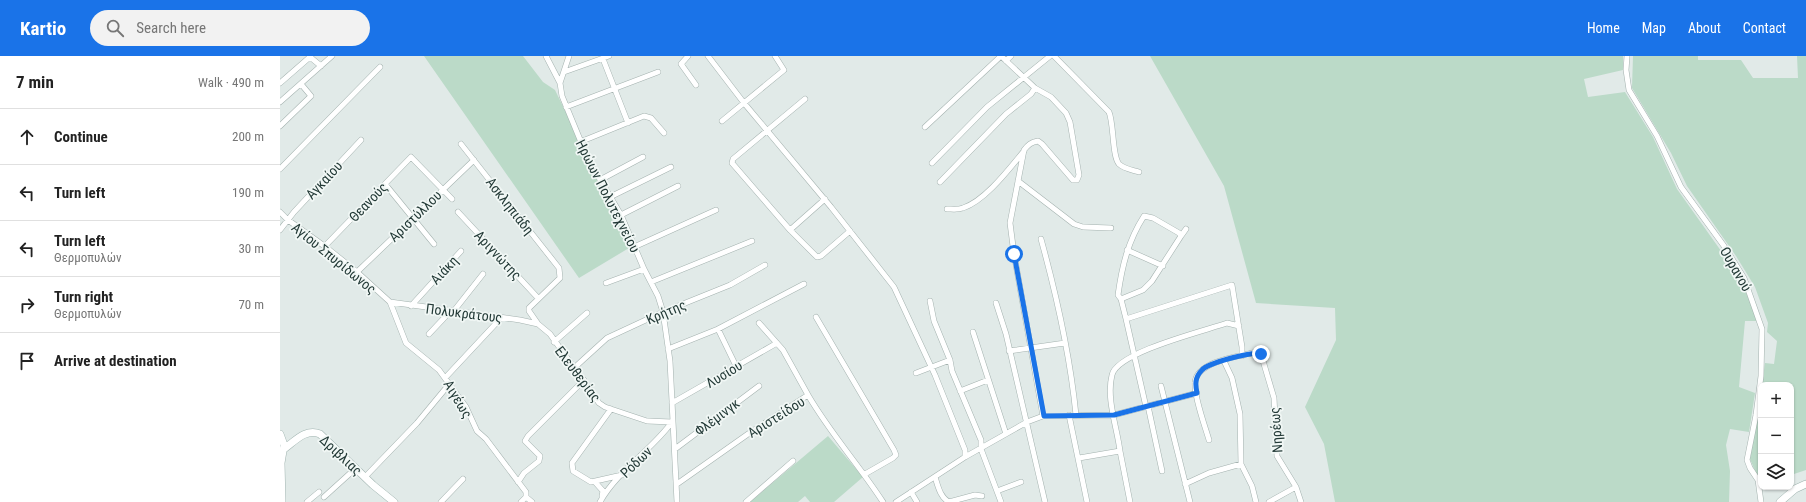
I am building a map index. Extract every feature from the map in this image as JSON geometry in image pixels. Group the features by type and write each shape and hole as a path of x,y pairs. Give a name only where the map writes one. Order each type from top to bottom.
{"street":[{"path":"280,83 311,56 321,66"},
{"path":"280,102 332,56"},
{"name":"Ηρώων Πολυτεχνείου","path":"546,56 560,83 560,91 580,142 621,215 634,248 658,296 663,312 668,350 678,502"},
{"path":"560,83 569,56"},
{"path":"564,72 608,56"},
{"path":"688,56 681,64 696,85"},
{"path":"708,56 744,103 825,199 894,287 932,367 965,450 965,457"},
{"path":"722,120 784,70 775,56"},
{"path":"925,127 1001,56 1035,88 1051,97 1066,113 1070,122 1079,178 1077,180 1074,180 1038,141 1028,145 996,183 973,203 962,209 947,209"},
{"path":"1006,61 1011,56"},
{"path":"932,163 987,107 1022,77 1050,56"},
{"path":"1054,56 1109,112 1112,119 1114,145 1119,164 1139,172"},
{"name":"Ουρανού","path":"1627,56 1626,70 1629,90 1657,136 1681,187 1724,246 1744,278 1762,329 1758,400 1747,460 1750,468 1758,480 1761,502"},
{"path":"603,59 628,122"},
{"path":"280,169 380,67"},
{"path":"566,107 658,72"},
{"path":"280,126 311,96 301,84"},
{"path":"940,182 1006,114 1032,94 1035,88"},
{"path":"805,99 733,159 732,163 790,230 817,257 821,256 850,231"},
{"path":"580,142 628,122 648,116 664,133"},
{"name":"Αγκαίου","path":"280,230 294,212 361,140"},
{"name":"Ασκληπιάδη","path":"461,144 559,268 560,278 538,298"},
{"path":"1024,150 1010,223 1014,254 1044,416"},
{"name":"Θεανούς","path":"325,246 411,157 443,190"},
{"path":"600,180 643,157"},
{"name":"Αριστύλλου","path":"357,272 474,160"},
{"path":"610,197 672,167"},
{"path":"1018,181 1074,224 1083,227 1111,228"},
{"path":"385,184 434,244"},
{"path":"621,215 678,186"},
{"path":"443,190 452,199"},
{"path":"790,230 825,199"},
{"path":"634,248 716,210"},
{"name":"Αγίου Σπυρίδωνος","path":"280,212 288,220 325,246 357,272 390,302"},
{"name":"Αριγνώτης","path":"458,212 538,298"},
{"path":"1162,471 1121,299 1118,295 1127,250 1144,216 1153,218 1174,229 1181,236"},
{"path":"1121,299 1143,290 1152,281 1186,228"},
{"path":"1041,239 1059,306 1072,377 1076,415"},
{"path":"651,282 752,241"},
{"path":"1127,250 1162,266"},
{"name":"Αιάκη","path":"411,306 461,252"},
{"name":"Κρήτης","path":"574,368 607,338 663,312 730,285 765,265"},
{"path":"606,283 644,269"},
{"path":"429,334 451,312 483,274"},
{"path":"668,350 718,329 804,284"},
{"path":"1126,319 1232,286 1239,326 1242,356 1203,368 1198,374 1195,383 1209,440"},
{"name":"Ελευθερίας","path":"538,298 530,305 529,311 538,324 550,334 554,342 600,403 611,409 647,421 672,422"},
{"path":"930,301 937,328 950,360 960,391 981,440 982,449 1001,502"},
{"name":"Πολυκράτους","path":"390,302 538,324"},
{"name":"Αιγέως","path":"390,302 406,343 437,368 466,407 476,431 486,439 526,492 526,497"},
{"path":"996,303 1027,422 1045,502"},
{"path":"554,342 587,313"},
{"path":"365,477 417,423 441,394 446,380 501,318"},
{"path":"816,318 896,455 865,474"},
{"path":"759,323 787,357 808,396"},
{"path":"1130,502 1114,415 1111,388 1112,374 1117,365 1134,354 1227,323 1239,326"},
{"path":"718,329 736,366"},
{"path":"973,332 1006,434"},
{"path":"1009,351 1065,343"},
{"name":"Λυσίου","path":"672,403 777,344"},
{"name":"Νηρέως","path":"1242,356 1257,352 1261,354 1274,398 1276,456 1296,487 1301,502"},
{"path":"916,373 950,360"},
{"path":"1224,361 1233,384 1240,414 1241,464 1252,486 1256,502"},
{"path":"518,482 524,473 539,461 540,456 526,441 528,436 584,380"},
{"path":"960,391 988,380"},
{"name":"Φλέμινγκ","path":"675,449 759,386"},
{"path":"1161,386 1190,502"},
{"path":"896,502 935,478 965,457 982,449 1027,422 1044,416 1114,415 1197,393"},
{"name":"Αριστείδου","path":"677,484 748,434 808,396 824,422 865,474 883,502"},
{"path":"611,409 572,463 573,471 585,480 595,482 622,475"},
{"path":"1069,415 1087,502"},
{"name":"Ρόδων","path":"601,500 622,475 661,437 672,422"},
{"name":"Δριβλιας","path":"282,451 303,435 315,432 326,438 365,477 394,502"},
{"path":"280,434 284,442 281,463 282,502"},
{"path":"1078,458 1120,451"},
{"path":"746,502 793,461"},
{"path":"1185,484 1208,473 1241,464"},
{"path":"324,497 356,468"},
{"path":"935,478 941,493 948,502 975,495 982,496"},
{"path":"441,502 463,479"},
{"path":"595,482 603,491 601,500"},
{"path":"997,491 1022,482"},
{"path":"1780,502 1795,489 1806,484"},
{"path":"1269,502 1296,487"},
{"path":"307,502 319,492"},
{"path":"911,492 917,502"},
{"path":"521,502 526,497 532,502"}],"green space":[{"path":"424,56 523,56 543,82 555,90 619,221 629,248 579,278"},
{"path":"1150,56 1623,56 1623,70 1584,79 1588,97 1625,92 1653,137 1677,189 1741,279 1757,321 1745,321 1739,387 1755,393 1749,432 1730,429 1726,445 1730,471 1729,502 1335,502 1324,444 1305,407 1336,340 1335,308 1256,303 1224,186"},
{"path":"1633,56 1698,56 1698,60 1741,60 1753,78 1798,78 1797,56 1806,56 1806,470 1794,474 1794,382 1762,382 1765,363 1774,364 1777,341 1767,332 1768,323 1755,287 1736,256 1687,186 1671,153 1632,88"},
{"path":"1758,414 1758,478 1750,459"},
{"path":"828,436 863,477 834,502 810,502 805,496 798,502 750,502"}],"route":[{"path":"1014,254 1044,416 1114,415 1197,393 1195,383 1198,374 1203,368 1211,364 1257,352 1261,354"}]}
